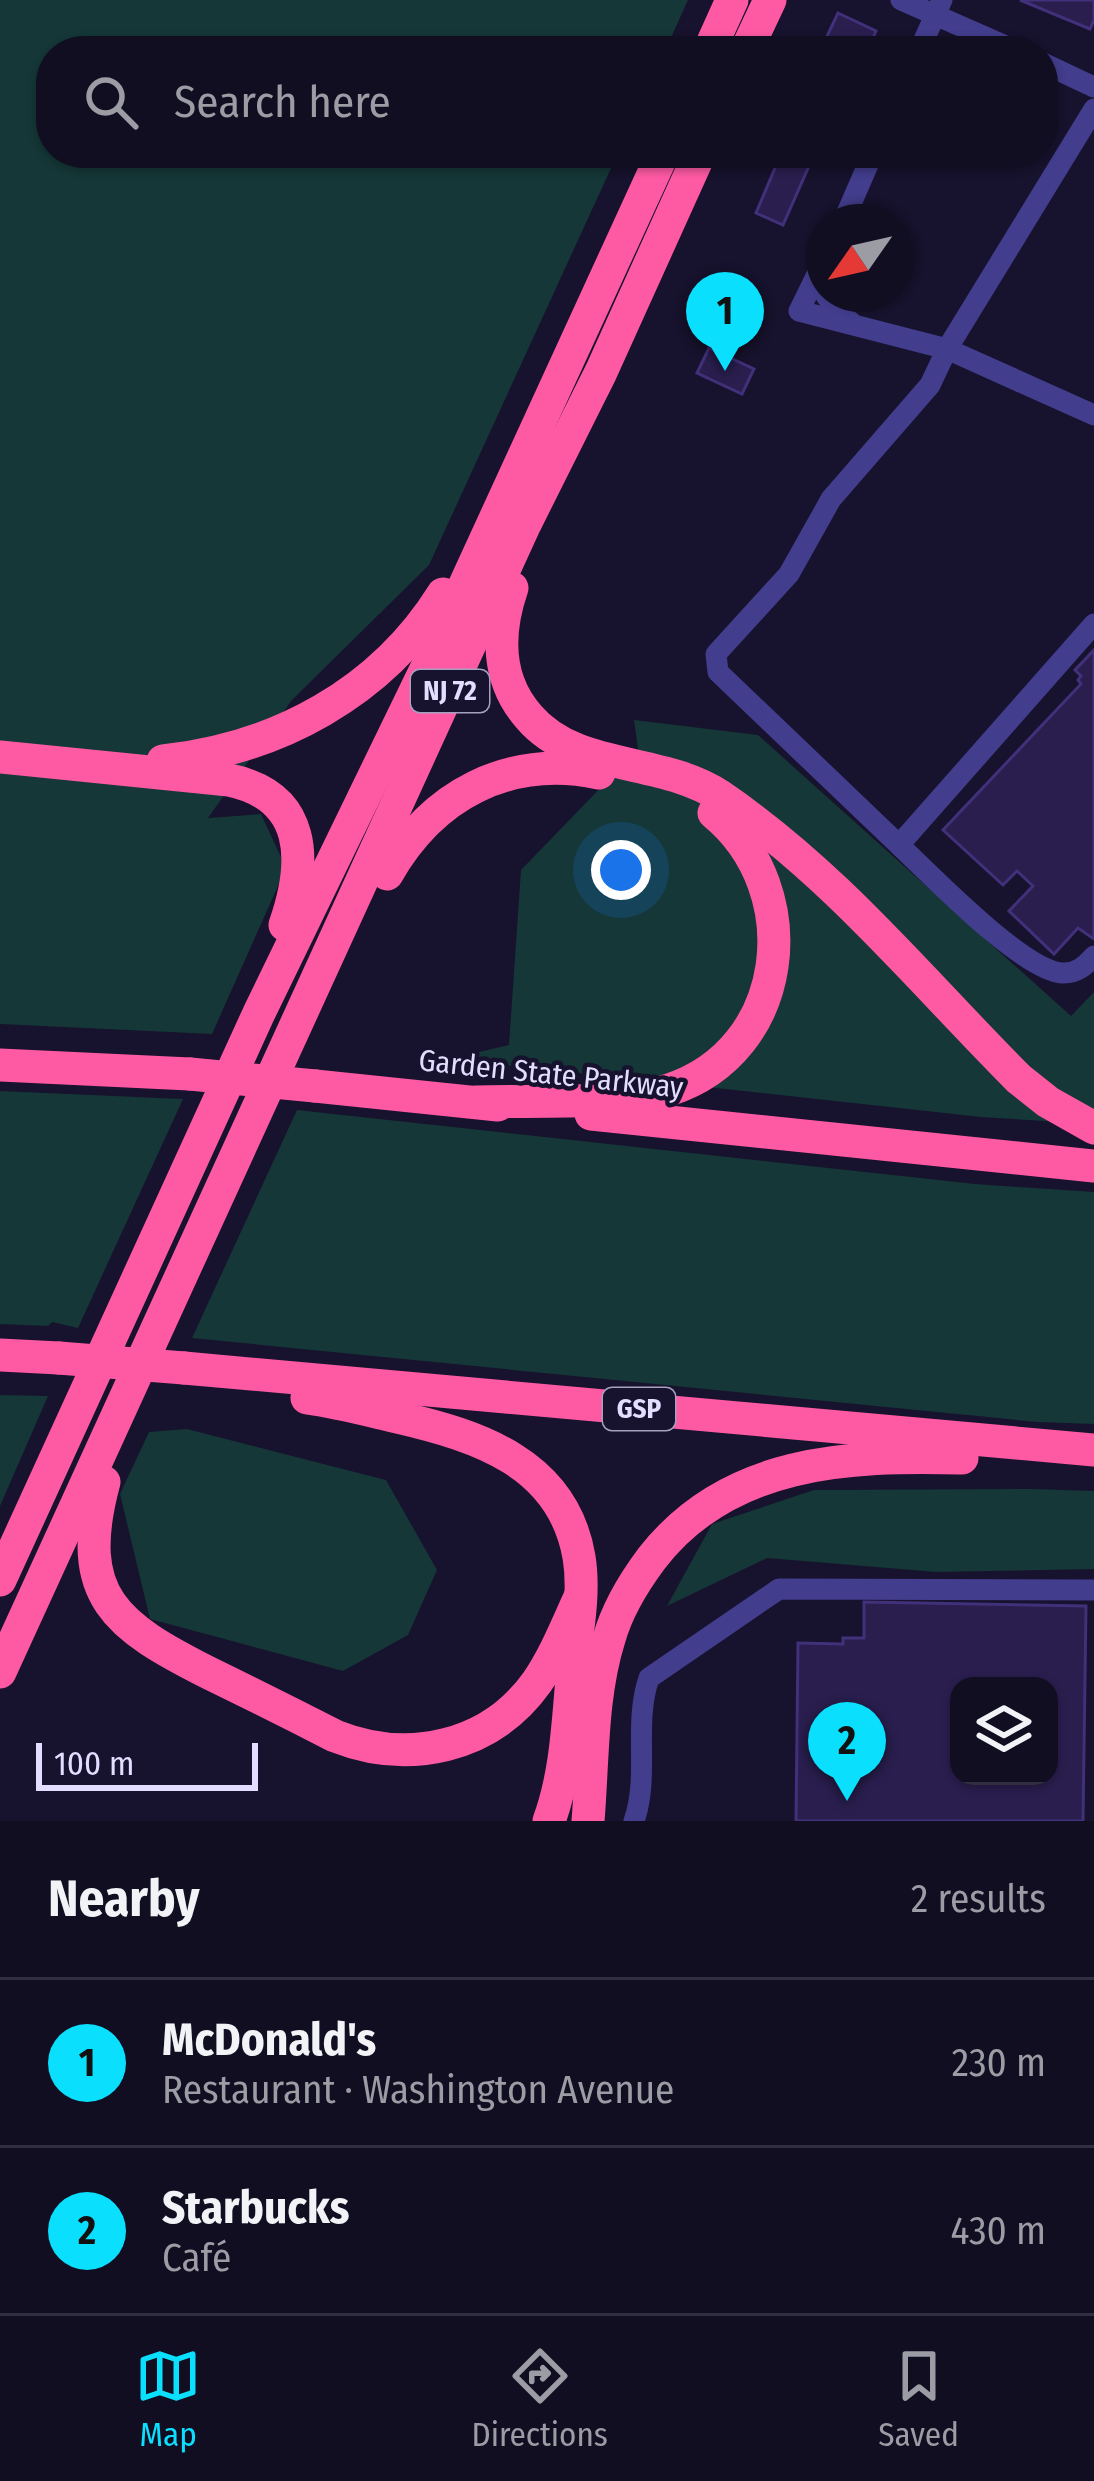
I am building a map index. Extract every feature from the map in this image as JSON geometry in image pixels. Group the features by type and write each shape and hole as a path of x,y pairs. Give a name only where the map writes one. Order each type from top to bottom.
{"highway":[{"path":"716,36 732,0"},
{"path":"754,36 770,3"},
{"name":"NJ 72","path":"0,1580 10,1546 479,554 655,168"},
{"name":"NJ 72","path":"0,1672 525,524 694,168"},
{"path":"567,439 504,616 502,657 508,684 521,708 563,745 680,774 722,797 857,910 1019,1079 1094,1128"},
{"path":"107,766 230,750 317,714 400,651 479,554"},
{"path":"0,757 238,782 262,790 287,816 298,843 298,875 259,1013"},
{"path":"336,944 421,825 452,798 505,774 556,766 642,782 687,796 734,831 765,881 776,938 763,999 733,1047 695,1078 652,1094 476,1102"},
{"name":"Garden State Parkway","path":"7,1063 190,1074 1094,1166"},
{"name":"GSP","path":"0,1355 1094,1450"},
{"path":"184,1368 245,1390 328,1401 454,1432 513,1456 545,1482 565,1514 579,1558 580,1597 561,1781 549,1821"},
{"path":"128,1394 94,1519 93,1551 105,1596 146,1640 335,1736 382,1750 416,1751 462,1741 488,1728 512,1710 540,1678 580,1597"},
{"path":"588,1821 604,1658 622,1606 668,1540 726,1494 777,1472 839,1460 1000,1459 1094,1450"},
{"path":"577,1821 593,1755"}],"street":[{"path":"901,0 939,8 990,36"},
{"path":"926,36 939,8"},
{"path":"1058,70 1094,87"},
{"path":"1058,168 1094,109"},
{"path":"850,204 866,168"},
{"path":"1058,168 947,349 930,385 831,499 789,574 716,653 718,672 732,689 999,937 1042,965 1067,974 1078,971 1094,956"},
{"path":"807,312 947,349 1094,416"},
{"path":"837,312 857,325"},
{"path":"899,845 1094,624"},
{"path":"634,1821 640,1802 642,1699 650,1678 779,1589 1094,1590"}],"green space":[{"path":"0,0 688,0 672,36 36,36 36,168 611,168 429,565 292,700 208,818 261,814 286,868 212,1034 0,1024"},
{"path":"634,720 758,735 1071,1016 1094,992 1094,1124 981,1117 449,1059 509,1045 521,870 638,749"},
{"path":"0,1091 183,1099 78,1328 52,1322 48,1326 0,1324"},
{"path":"297,1110 975,1184 1094,1192 1094,1424 192,1338"},
{"path":"0,1395 48,1396 0,1506"},
{"path":"187,1429 386,1480 437,1570 408,1635 343,1671 150,1619 120,1494 149,1432"},
{"path":"814,1490 1094,1491 1094,1569 936,1572 767,1558 667,1606 712,1524"}],"building":[{"path":"1020,0 1094,0 1094,20 1090,29"},
{"path":"838,13 876,31 874,36 827,36"},
{"path":"775,168 808,168 783,225 756,213"},
{"path":"709,348 754,369 742,394 697,373"},
{"path":"1094,650 1094,939 1078,928 1054,954 1009,911 1033,886 1017,871 1003,885 943,830 1081,684 1075,670"},
{"path":"864,1602 1086,1606 1083,1821 796,1821 798,1643 843,1644 843,1638 864,1638"}],"place":[{"name":"McDonald's","path":"725,371"},
{"name":"Starbucks","path":"847,1801"}]}
